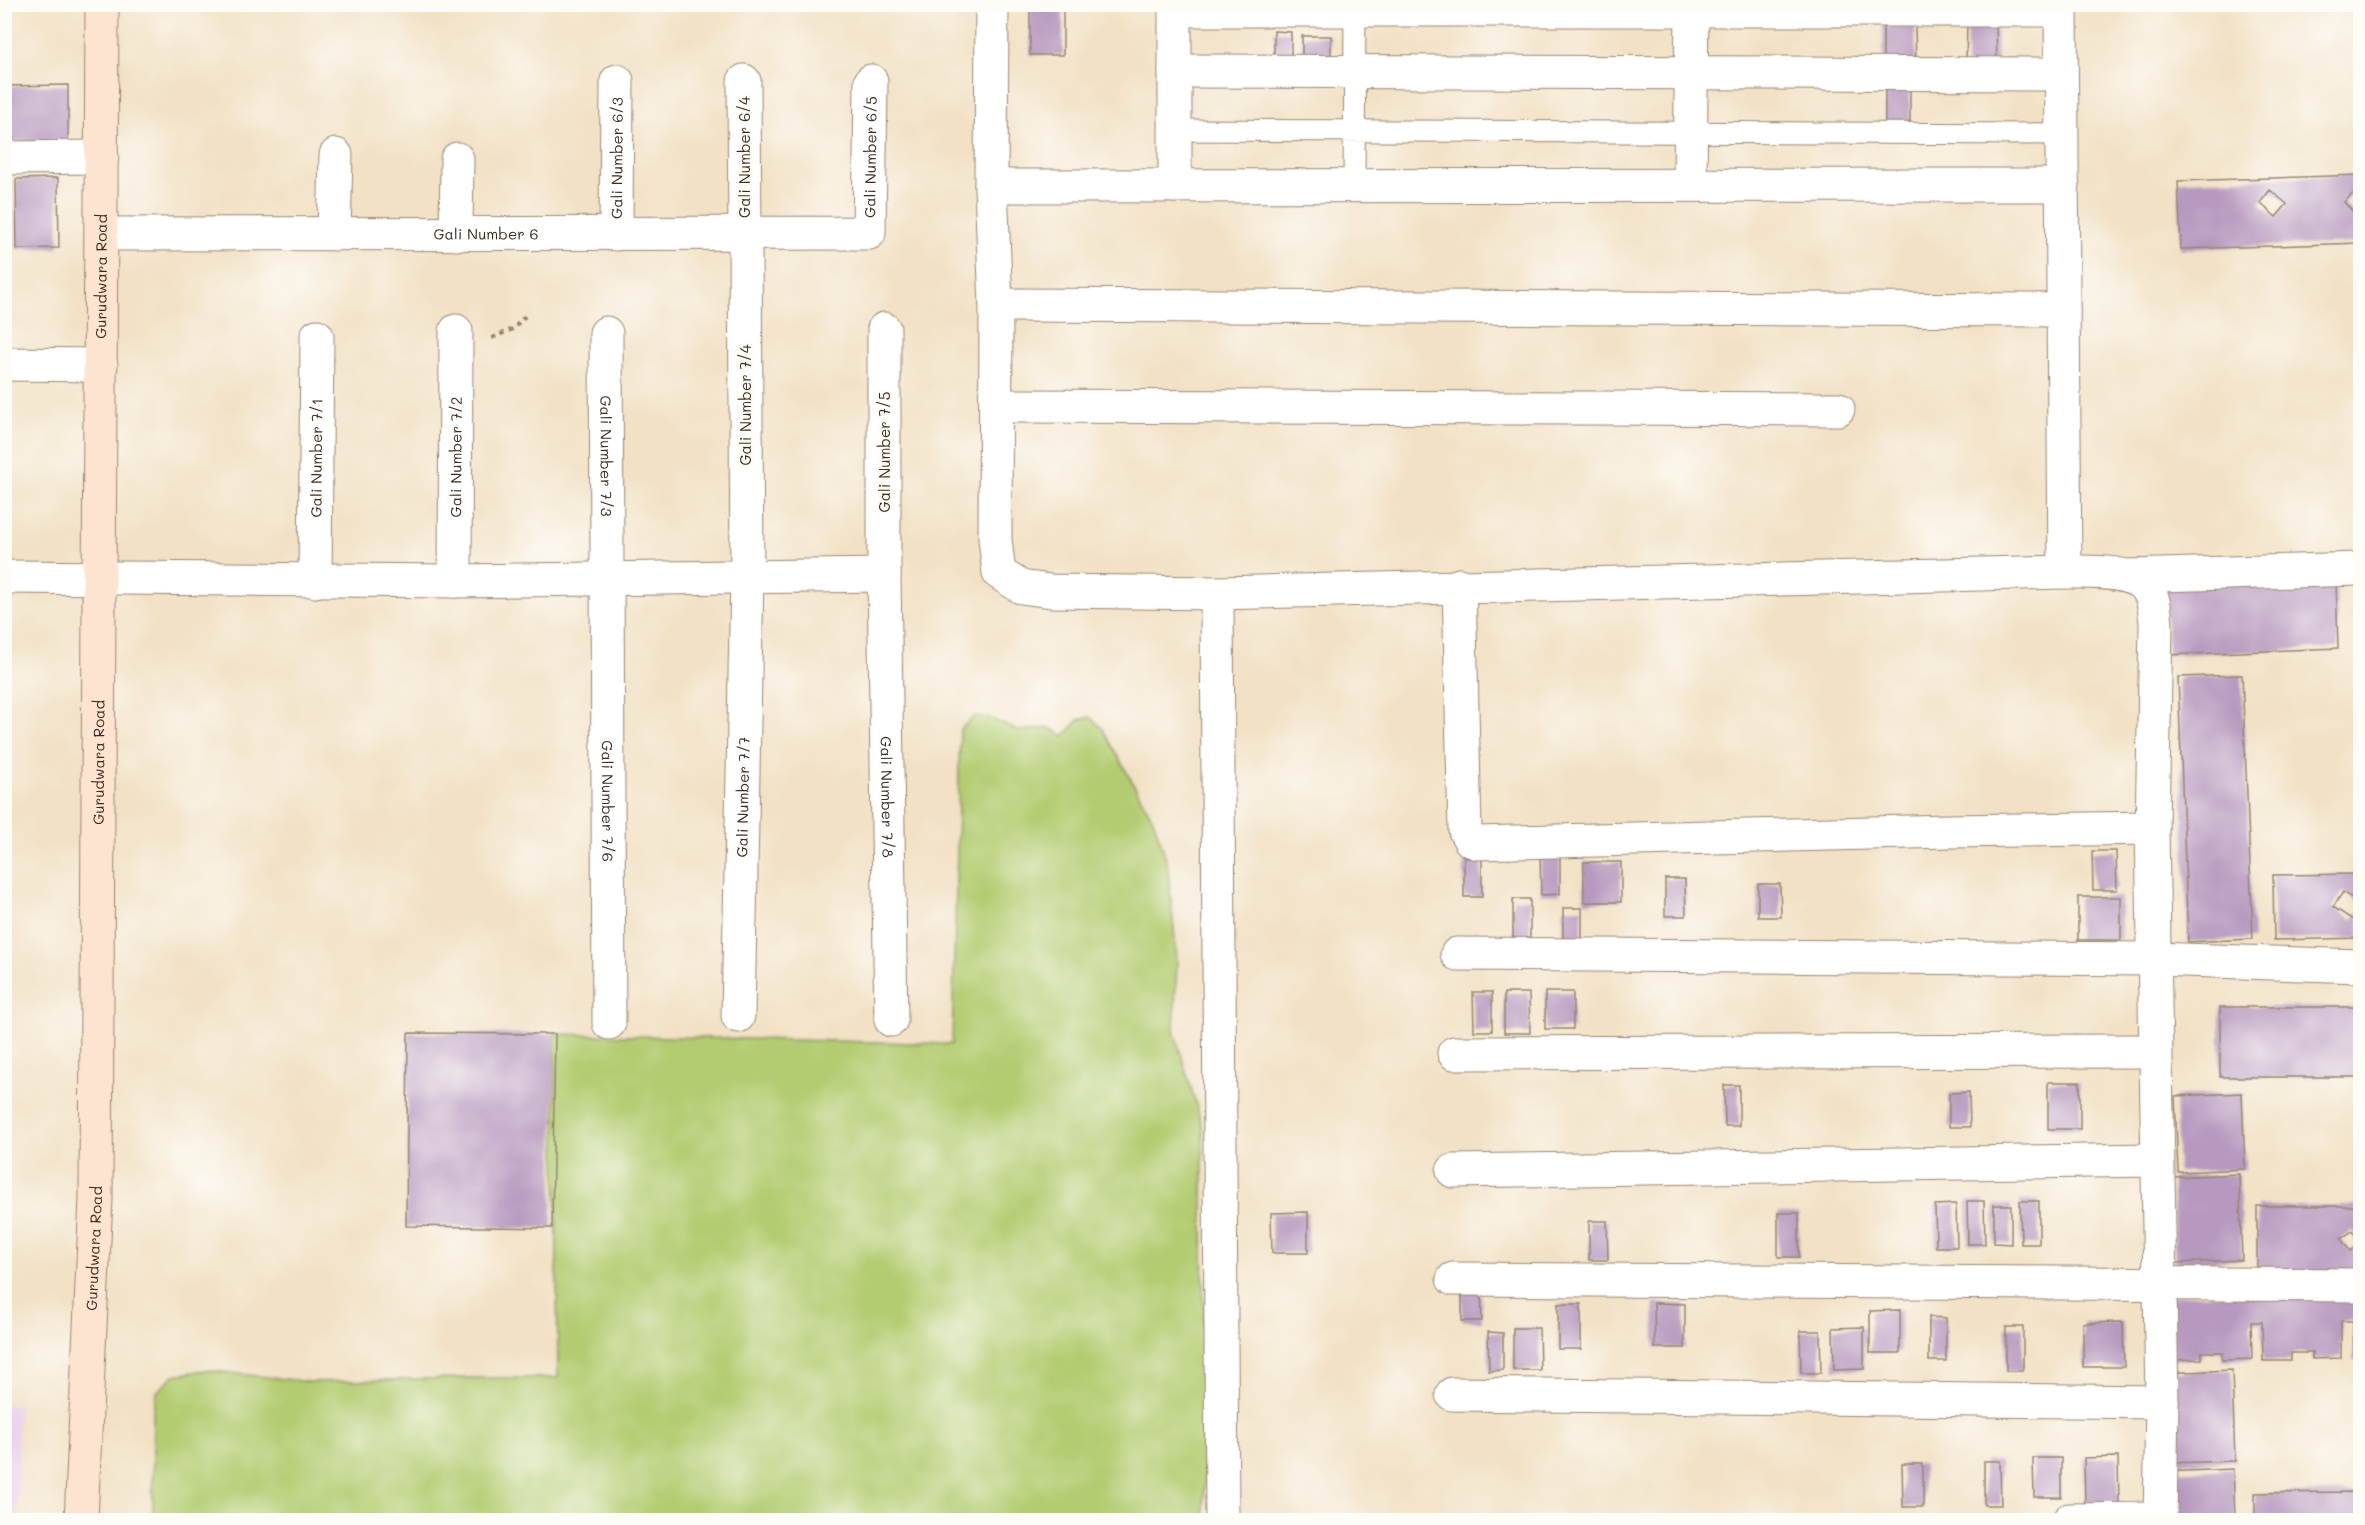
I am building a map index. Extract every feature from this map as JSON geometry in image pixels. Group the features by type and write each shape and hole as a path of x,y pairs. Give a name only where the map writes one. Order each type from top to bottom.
{"street":[{"name":"Gurudwara Road","path":"81,1521 96,1198 102,4"},
{"path":"992,4 991,186 996,305 995,539 999,573 1021,587 1051,591 1217,593 1459,585 2066,572 2126,576 2361,569"},
{"path":"1175,10 1175,186"},
{"path":"1690,185 1692,10"},
{"path":"2061,10 2066,572"},
{"path":"1175,71 2061,74"},
{"name":"Gali Number 6/3","path":"616,234 617,81"},
{"name":"Gali Number 6/4","path":"744,81 744,234"},
{"name":"Gali Number 6/5","path":"869,233 871,81"},
{"path":"334,234 336,155"},
{"path":"4,158 102,157"},
{"path":"456,234 457,159"},
{"path":"991,186 2063,186"},
{"name":"Gali Number 6","path":"102,234 869,233"},
{"name":"Gali Number 7/4","path":"744,234 747,577"},
{"path":"996,305 2063,310"},
{"name":"Gali Number 7/5","path":"884,329 884,575"},
{"name":"Gali Number 7/2","path":"455,581 456,331"},
{"name":"Gali Number 7/3","path":"606,333 606,579"},
{"name":"Gali Number 7/1","path":"315,580 317,336"},
{"path":"4,364 101,365"},
{"path":"996,406 1838,409"},
{"path":"4,577 455,581 884,575"},
{"name":"Gali Number 7/8","path":"884,575 891,1020"},
{"path":"2069,1521 2160,1520 2162,1402 2152,828 2156,625 2154,605 2147,588 2126,576"},
{"name":"Gali Number 7/7","path":"738,1016 747,577"},
{"name":"Gali Number 7/6","path":"606,579 609,1023"},
{"path":"1459,585 1465,831 1470,840 1478,843 2152,828"},
{"path":"1217,593 1222,1521"},
{"path":"1457,954 2154,959 2361,966"},
{"path":"1454,1053 2156,1051"},
{"path":"1453,1171 2157,1160"},
{"path":"1453,1279 2361,1285"},
{"path":"1452,1394 2162,1402"}],"lane":[{"path":"1175,10 2061,10"},
{"path":"1354,186 1355,10"},
{"path":"1174,130 2061,134"}],"shaded area":[{"path":"5,1405 18,1405 18,1520 5,1520"}],"green space":[{"path":"975,716 989,718 1018,731 1050,728 1064,736 1079,720 1090,717 1102,728 1153,819 1167,861 1177,959 1174,1031 1203,1128 1204,1520 153,1520 153,1411 157,1392 174,1375 206,1370 310,1382 558,1378 555,1034 952,1044 960,729"}],"building":[{"path":"1030,4 1063,4 1063,55 1030,55"},
{"path":"1967,22 1996,22 1997,65 1966,65"},
{"path":"1883,26 1915,26 1916,67 1883,68"},
{"path":"1274,31 1291,32 1291,71 1274,71"},
{"path":"1302,36 1331,36 1331,66 1302,65"},
{"path":"1885,83 1910,84 1910,124 1885,124"},
{"path":"68,85 68,141 4,142 4,86"},
{"path":"2360,175 2360,194 2357,190 2344,202 2354,213 2360,208 2360,243 2181,249 2178,181","holes":["2270,190 2287,204 2276,217 2260,203"]},
{"path":"58,178 59,248 17,249 16,179"},
{"path":"2357,573 2360,573 2360,661 2358,661"},
{"path":"2336,576 2338,648 2168,655 2165,583"},
{"path":"2358,671 2360,671 2360,757 2358,757"},
{"path":"2242,675 2253,939 2188,942 2178,677"},
{"path":"2092,851 2116,851 2117,890 2093,890"},
{"path":"1560,853 1560,894 1541,895 1540,854"},
{"path":"1482,857 1482,897 1464,897 1464,858"},
{"path":"1584,862 1621,862 1621,902 1584,902"},
{"path":"2360,874 2360,904 2343,892 2333,907 2353,920 2360,909 2360,938 2274,940 2273,875"},
{"path":"1665,879 1685,879 1686,916 1665,916"},
{"path":"1758,884 1780,884 1781,917 1758,917"},
{"path":"2078,897 2121,897 2121,940 2078,940"},
{"path":"1513,899 1530,899 1530,941 1513,941"},
{"path":"1563,908 1582,908 1582,948 1563,948"},
{"path":"1473,992 1492,992 1492,1031 1474,1031"},
{"path":"1545,992 1573,992 1573,1029 1545,1029"},
{"path":"1504,993 1529,993 1530,1033 1504,1033"},
{"path":"2220,1007 2360,1007 2360,1077 2220,1077"},
{"path":"408,1033 555,1034 552,1228 406,1226"},
{"path":"2048,1082 2080,1082 2080,1129 2048,1129"},
{"path":"1724,1085 1739,1085 1739,1126 1725,1126"},
{"path":"1969,1092 1970,1127 1949,1127 1949,1093"},
{"path":"2242,1093 2245,1169 2178,1172 2175,1096"},
{"path":"2239,1174 2242,1260 2175,1263 2172,1177"},
{"path":"1967,1201 1984,1201 1985,1244 1968,1244"},
{"path":"2020,1201 2039,1201 2039,1244 2021,1244"},
{"path":"1956,1204 1957,1247 1936,1247 1935,1205"},
{"path":"1994,1205 2011,1205 2011,1244 1994,1243"},
{"path":"2257,1206 2360,1206 2360,1241 2352,1231 2341,1239 2350,1251 2360,1243 2360,1278 2257,1278"},
{"path":"1308,1212 1308,1253 1272,1253 1271,1213"},
{"path":"1778,1213 1799,1213 1799,1257 1778,1257"},
{"path":"1589,1221 1607,1221 1608,1260 1589,1260"},
{"path":"1462,1287 1481,1287 1482,1321 1462,1321"},
{"path":"2360,1292 2360,1360 2354,1360 2353,1321 2341,1321 2341,1358 2312,1359 2312,1353 2291,1353 2291,1361 2263,1361 2262,1322 2251,1322 2252,1359 2222,1360 2222,1352 2202,1352 2202,1359 2167,1360 2166,1295"},
{"path":"1654,1303 1685,1304 1685,1348 1655,1348"},
{"path":"1558,1304 1581,1304 1581,1349 1558,1349"},
{"path":"1900,1310 1900,1353 1870,1353 1870,1311"},
{"path":"1929,1317 1946,1318 1946,1361 1929,1361"},
{"path":"2123,1322 2124,1367 2083,1367 2083,1323"},
{"path":"1864,1327 1864,1369 1834,1370 1833,1328"},
{"path":"2006,1327 2023,1327 2023,1371 2006,1371"},
{"path":"1513,1328 1539,1328 1540,1370 1513,1370"},
{"path":"1800,1331 1820,1331 1821,1373 1801,1373"},
{"path":"1488,1332 1503,1333 1503,1370 1489,1371"},
{"path":"2232,1370 2235,1461 2167,1463 2164,1373"},
{"path":"2118,1457 2119,1504 2085,1505 2084,1458"},
{"path":"2033,1458 2061,1458 2061,1497 2034,1497"},
{"path":"1984,1461 2000,1461 2001,1505 1984,1505"},
{"path":"1902,1464 1923,1464 1923,1507 1903,1507"},
{"path":"2233,1469 2235,1520 2164,1520 2162,1472"},
{"path":"2360,1492 2360,1520 2255,1520 2255,1493"}]}
